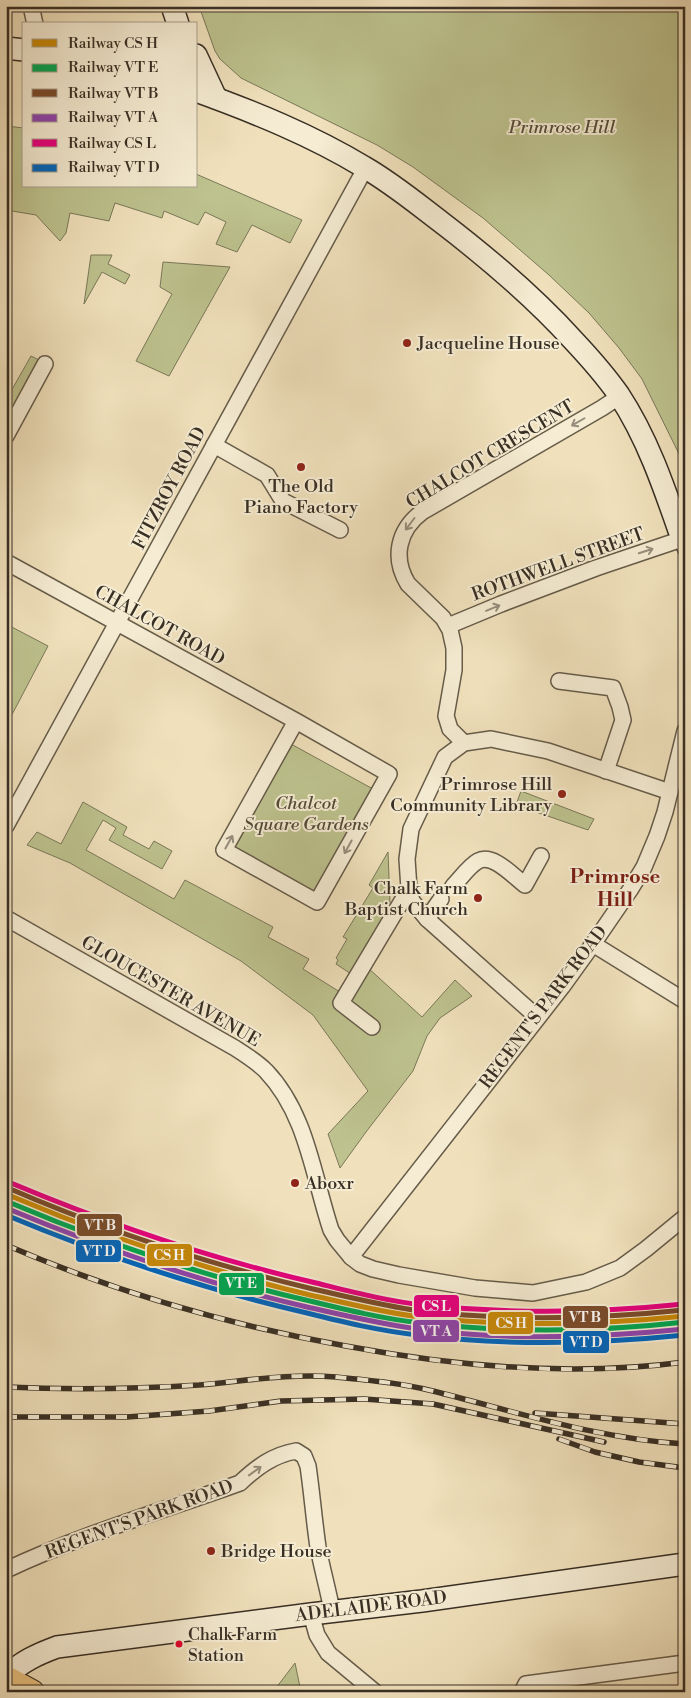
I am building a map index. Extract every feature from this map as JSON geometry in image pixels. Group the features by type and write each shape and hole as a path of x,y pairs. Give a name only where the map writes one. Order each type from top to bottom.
{"main road":[{"path":"6,1678 32,1692"}],"street":[{"path":"30,6 34,22"},
{"path":"172,6 177,22"},
{"path":"6,48 22,50"},
{"path":"198,59 216,98"},
{"path":"198,92 284,126 366,167 400,190 482,252 554,318 594,362 620,396 655,465 684,542"},
{"name":"FITZROY ROAD","path":"6,826 366,167"},
{"path":"6,436 45,364"},
{"name":"CHALCOT CRESCENT","path":"464,743 450,729 446,716 454,670 452,636 440,614 408,584 400,565 403,535 412,521 422,512 595,413 620,396"},
{"path":"214,445 267,474 283,500 340,530"},
{"name":"ROTHWELL STREET","path":"448,626 596,568 684,542"},
{"name":"CHALCOT ROAD","path":"6,562 296,721 389,774 318,902 224,850 296,721"},
{"path":"559,681 613,688 623,720 606,770"},
{"name":"REGENT'S PARK ROAD","path":"351,1257 593,944 630,890 644,867 658,836 670,792 680,771 685,731"},
{"path":"537,1017 427,919 412,901 409,889 407,859 412,829 445,757 464,743 491,739 548,751 670,792"},
{"path":"453,886 476,862 486,859 496,862 525,885 541,856"},
{"path":"372,1027 341,1003 409,889"},
{"path":"427,919 441,899"},
{"name":"GLOUCESTER AVENUE","path":"6,918 235,1048 265,1070 279,1087 298,1118 331,1230 351,1257"},
{"path":"593,944 685,1001"},
{"path":"351,1257 360,1264 372,1269 398,1275 475,1288 533,1293 586,1282 620,1268 685,1217"},
{"name":"REGENT'S PARK ROAD","path":"6,1570 122,1522 240,1483 279,1454 296,1451 304,1456 308,1466 324,1580 328,1586 332,1611"},
{"name":"ADELAIDE ROAD","path":"6,1678 20,1664 58,1647 422,1601 685,1564"},
{"path":"311,1614 317,1636 328,1653 375,1692"},
{"path":"522,1692 526,1684 685,1663"}],"green space":[{"name":"Primrose Hill","path":"199,6 685,6 685,466 642,379 589,313 549,275 483,218 413,167 377,145 241,78 220,59 215,51"},
{"path":"6,126 22,128 22,188 198,188 198,175 302,220 290,243 252,225 237,252 216,244 226,222 205,212 198,225 164,211 162,218 115,203 109,221 70,213 66,233 60,241 36,215 6,210"},
{"path":"91,255 112,255 108,264 130,275 125,284 102,272 84,304"},
{"path":"163,262 230,267 169,376 136,361 172,294 160,287"},
{"path":"31,356 41,361 6,423 6,400"},
{"path":"6,624 48,646 6,726"},
{"name":"Chalcot Square Gardens","path":"291,744 373,789 315,892 234,847"},
{"path":"521,791 594,819 588,830 516,805"},
{"path":"83,802 127,827 123,835 149,849 154,841 172,851 162,869 109,840 116,828 103,820 86,850 174,899 185,880 273,927 268,937 309,959 303,969 340,992 351,974 336,964 338,960 336,958 347,939 343,937 373,888 369,885 388,852 391,928 367,967 422,1017 455,980 472,996 440,1018 427,1036 413,1071 340,1168 328,1134 368,1091 313,1015 241,961 70,863 27,845 37,832 61,844"},
{"path":"295,1663 301,1692 273,1692"}],"railway":[{"path":"6,1245 89,1278 173,1305 259,1328 346,1346 430,1359 515,1368 600,1369 685,1362"},
{"path":"6,1387 55,1389 127,1388 199,1385 302,1376 336,1377 409,1386 433,1391 589,1431 621,1437 685,1444"},
{"path":"6,1417 127,1417 209,1411 281,1401 364,1399 433,1404 604,1442"},
{"path":"535,1413 685,1424"},
{"path":"559,1439 595,1452 639,1462 685,1468"}],"transit line":[{"path":"11,1183 122,1226 197,1251 273,1273 395,1301 456,1308 521,1311 586,1311 684,1304"},
{"path":"8,1188 120,1232 196,1257 313,1289 393,1307 453,1314 552,1318 684,1310"},
{"path":"6,1194 118,1238 233,1275 310,1295 393,1313 454,1320 553,1324 685,1316"},
{"path":"6,1201 118,1245 194,1270 271,1292 393,1319 454,1326 520,1330 619,1328 685,1322"},
{"path":"6,1208 117,1251 192,1276 268,1298 390,1325 451,1333 518,1337 585,1336 685,1329"},
{"path":"6,1215 117,1258 192,1282 268,1304 390,1331 451,1339 518,1342 585,1342 685,1335"}],"place":[{"name":"Jacqueline House","path":"407,343"},
{"name":"The Old Piano Factory","path":"301,467"},
{"name":"Primrose Hill Community Library","path":"562,794"},
{"name":"Chalk Farm Baptist Church","path":"478,898"},
{"name":"Aboxr","path":"295,1183"},
{"name":"Bridge House","path":"211,1551"},
{"name":"Chalk Farm Station","path":"179,1644"}],"district":[{"name":"Primrose Hill","path":"615,888"}]}
